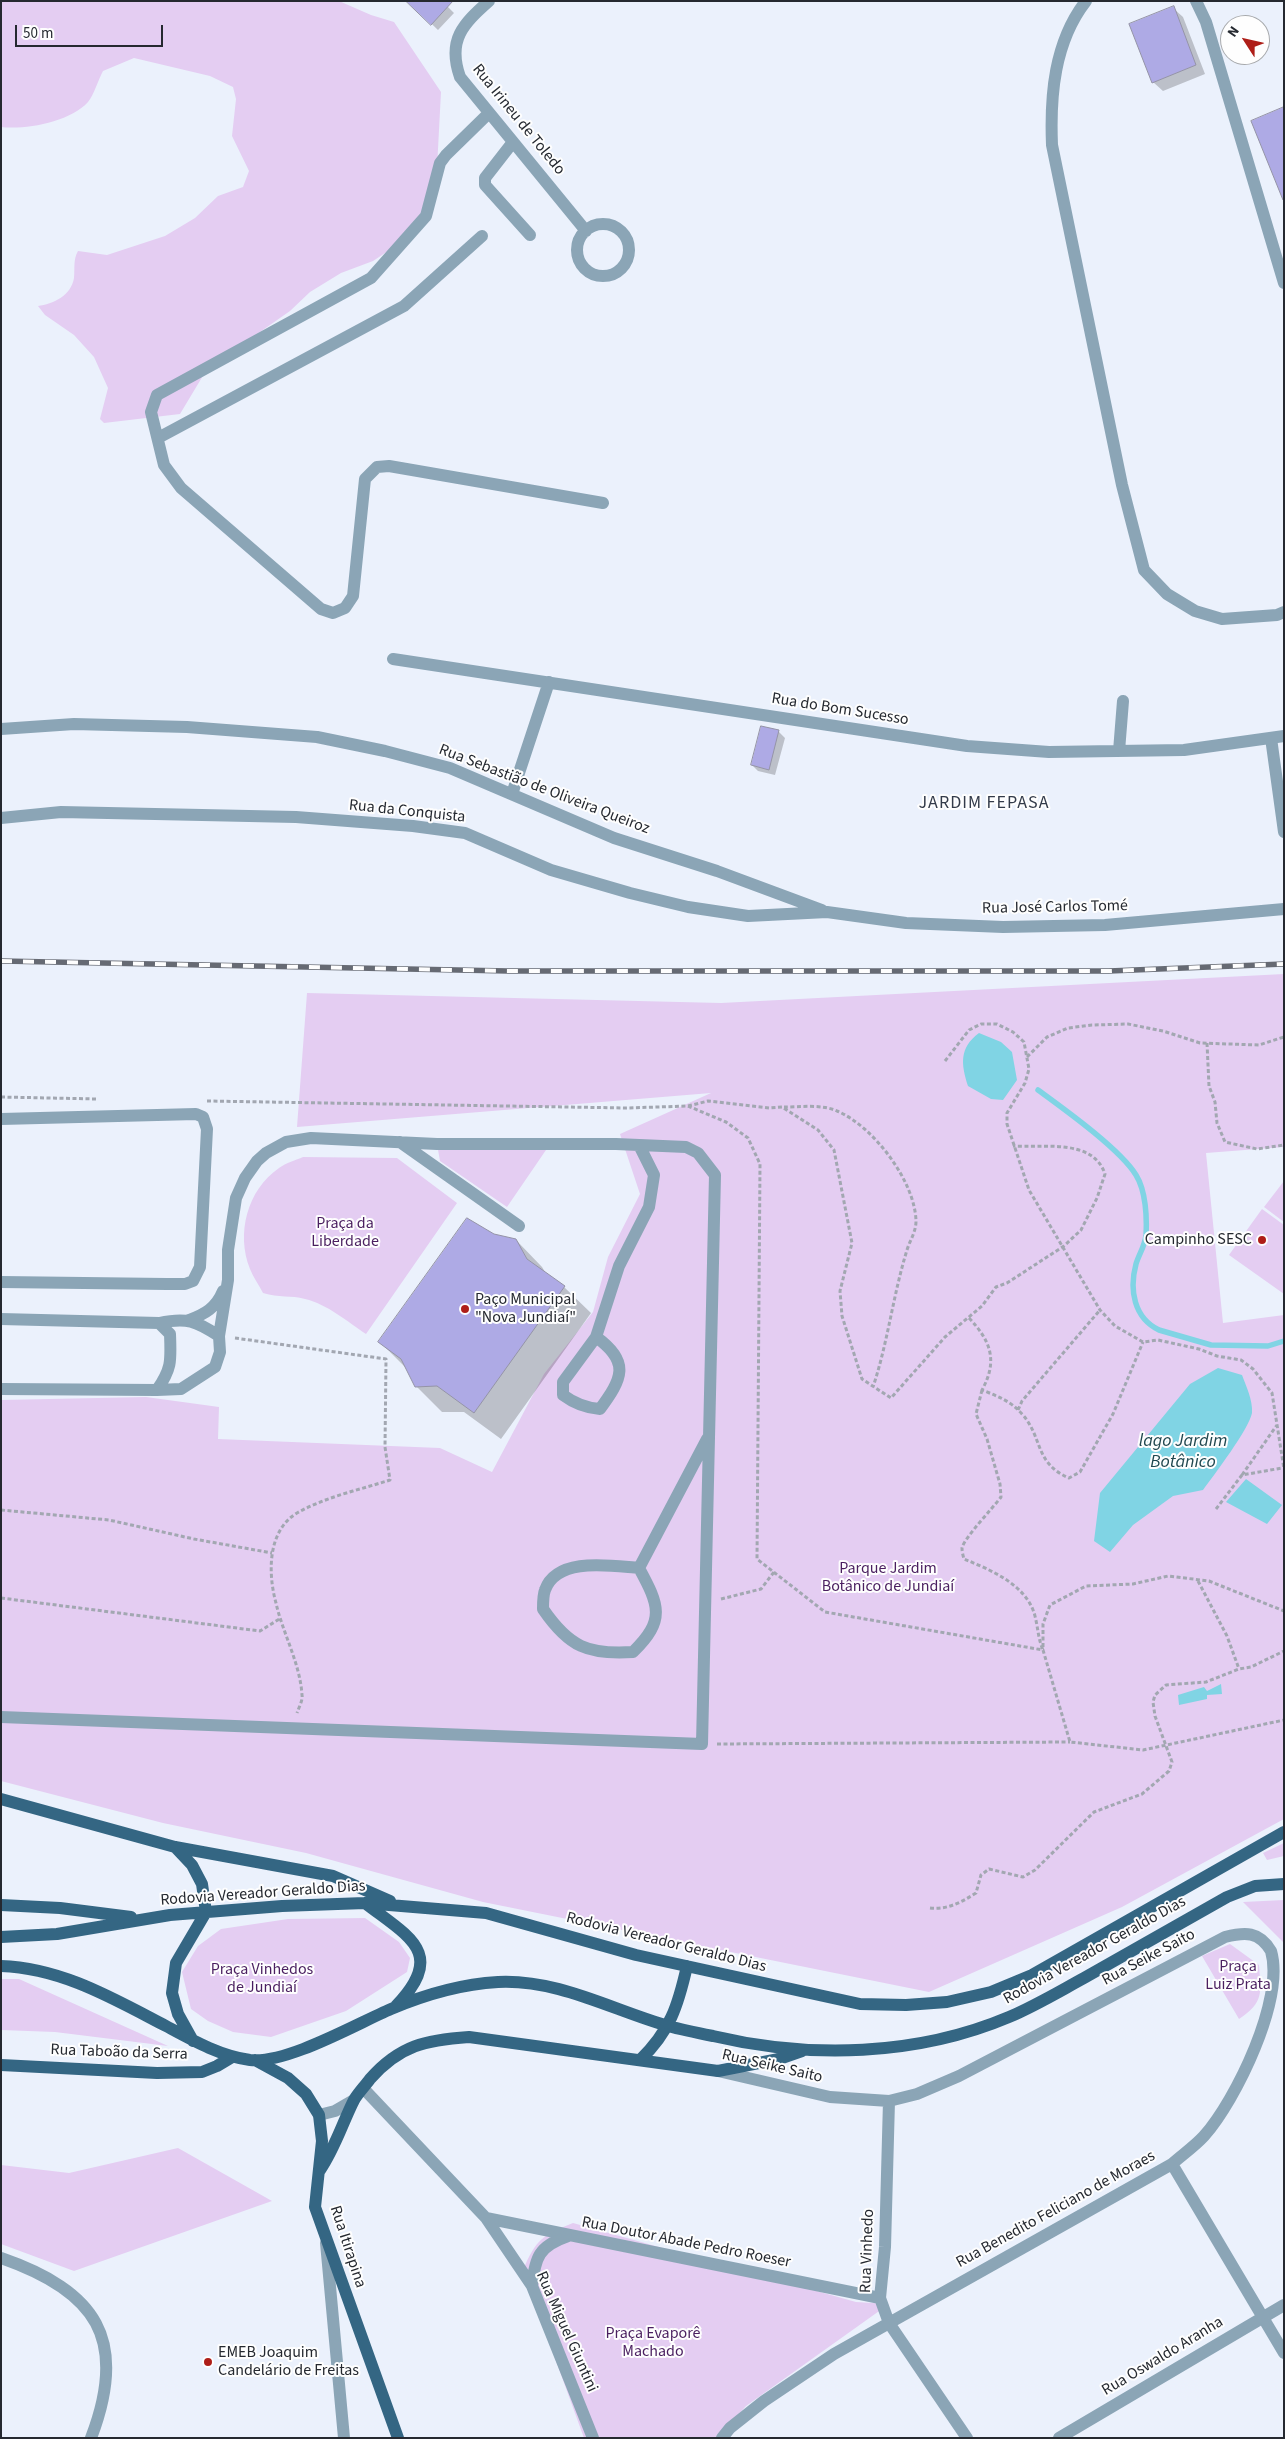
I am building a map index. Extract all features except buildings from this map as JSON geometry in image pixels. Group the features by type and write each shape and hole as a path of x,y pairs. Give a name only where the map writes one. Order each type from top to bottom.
{"main road":[{"path":"1,1799 175,1847 333,1876 400,1904"},
{"name":"Rodovia Vereador Geraldo Dias","path":"1,1937 57,1934 146,1918 206,1912 282,1906 365,1903 400,1904 486,1913 636,1956 860,2004 906,2005 947,2002 991,1992 1032,1975 1284,1832"},
{"path":"175,1847 192,1865 202,1884 206,1912 176,1963 172,1993 178,2014 193,2041"},
{"name":"Rodovia Vereador Geraldo Dias","path":"1,1966 18,1967 47,1973 99,1991 193,2041 232,2056 255,2060 300,2050 394,2008 461,1987 496,1982 529,1982 552,1986 668,2026 721,2038 805,2050 852,2051 924,2042 976,2029 1009,2017 1058,1992 1227,1897 1255,1886 1284,1884"},
{"path":"365,1903 411,1938 418,1951 421,1967 418,1978 412,1989 394,2008"},
{"path":"1,1905 60,1908 146,1918"},
{"path":"640,2060 654,2047 668,2026 679,2003 687,1966"},
{"name":"Rua Seike Saito","path":"320,2170 332,2153 354,2100 363,2088 380,2067 400,2052 419,2043 438,2039 469,2037 718,2071"},
{"path":"718,2071 779,2059 805,2050"},
{"name":"Rua Taboão da Serra","path":"1,2065 157,2072 202,2072 217,2066 232,2056"},
{"name":"Rua Itirapina","path":"255,2060 288,2078 306,2094 320,2115 322,2140 320,2170 316,2182 315,2207 398,2438"}],"street":[{"name":"Rua Irineu de Toledo","path":"489,1 463,27 458,38 455,58 460,77 586,231"},
{"path":"1086,1 1080,9 1060,54 1051,104 1052,145 1116,457 1144,570 1166,594 1195,611 1222,619 1284,612"},
{"path":"1196,1 1206,22 1281,264 1284,283"},
{"path":"489,113 446,155 440,164 426,216 371,278 158,395 151,412 164,466 181,488 321,609 333,613 345,608 353,596 365,479 377,467 389,466 603,502"},
{"path":"513,142 485,178 485,185 530,235"},
{"path":"607,224 614,226 626,236 630,250 629,258 621,270 614,274 600,277 586,270 578,258 577,250 581,236 586,231 592,226 607,224"},
{"path":"158,438 404,306 482,236"},
{"name":"Rua do Bom Sucesso","path":"393,659 967,746 1049,752 1184,750 1284,736"},
{"path":"512,794 549,682"},
{"path":"1119,751 1123,700"},
{"name":"Rua Sebastião de Oliveira Queiroz","path":"1,729 74,724 187,726 317,737 385,751 450,768 614,838 717,871 827,912"},
{"path":"1271,738 1284,832"},
{"name":"Rua da Conquista","path":"1,818 61,812 296,818 413,826 465,833 551,870 630,893 688,907 748,916 827,912"},
{"name":"Rua José Carlos Tomé","path":"827,912 906,923 1003,927 1106,925 1284,909"},
{"path":"1,1119 196,1114 203,1117 206,1129 200,1267 193,1282 167,1284 1,1282"},
{"path":"1,1389 181,1389 215,1367 220,1352 219,1336 228,1280 228,1250 236,1198 245,1178 257,1162 266,1153 286,1142 311,1138 400,1142 686,1147 698,1153 715,1175 702,1744 1,1717"},
{"path":"400,1142 519,1226"},
{"path":"596,1337 609,1346 616,1356 620,1370 620,1380 600,1409 574,1403 563,1395 563,1382 596,1337 620,1266 649,1208 654,1175 639,1145"},
{"path":"188,1320 206,1314 220,1299 228,1280"},
{"path":"1,1319 159,1323 176,1319 188,1320 219,1336"},
{"path":"157,1390 168,1373 171,1358 170,1334 159,1323"},
{"path":"639,1568 710,1434"},
{"path":"588,1565 639,1568 655,1597 655,1622 645,1640 633,1652 604,1654 581,1646 557,1629 542,1610 545,1589 561,1571 588,1565"},
{"name":"Rua Seike Saito","path":"718,2071 830,2097 888,2101 917,2094 959,2076 1204,1947 1225,1937 1246,1932"},
{"name":"Rua Benedito Feliciano de Moraes","path":"722,2438 730,2428 764,2401 834,2354 1172,2164 1203,2137 1234,2096 1263,2042 1275,2004 1279,1969 1266,1944 1246,1932"},
{"name":"Rua Miguel Giuntini","path":"363,2088 486,2218 532,2286 592,2438"},
{"path":"320,2115 336,2111 354,2100"},
{"name":"Rua Vinhedo","path":"888,2101 885,2247 880,2298 889,2323 967,2438"},
{"path":"1172,2164 1284,2353"},
{"name":"Rua Doutor Abade Pedro Roeser","path":"486,2218 880,2298"},
{"path":"532,2286 534,2267 540,2252 550,2242 568,2236"},
{"path":"325,2238 344,2438"},
{"path":"1,2258 27,2267 61,2286 92,2315 104,2337 106,2361 104,2387 91,2438"},
{"name":"Rua Oswaldo Aranha","path":"1059,2438 1284,2305"}],"path":[{"path":"946,1061 969,1030 981,1024 997,1024 1013,1032 1024,1042 1030,1069 1025,1083 1007,1113 1007,1124 1013,1146 1029,1190 1064,1246 1100,1310 1115,1326 1142,1342 1158,1340 1199,1349 1217,1356 1241,1360 1253,1369 1272,1393 1283,1468 1242,1475"},
{"path":"1027,1057 1047,1037 1068,1028 1092,1025 1128,1024 1163,1031 1200,1043 1259,1045 1284,1037"},
{"path":"1207,1043 1210,1086 1217,1123 1225,1142 1257,1149 1284,1145"},
{"path":"1,1097 100,1099"},
{"path":"200,1100 626,1108 688,1106 708,1101 769,1108 835,1110 853,1119 882,1147 896,1166 914,1203 916,1223 907,1249 885,1352 873,1387"},
{"path":"688,1106 726,1122 748,1138 760,1164 757,1560 825,1612 1043,1650"},
{"path":"782,1107 818,1130 834,1150 852,1243 840,1291 842,1316 862,1379 891,1398 944,1337 982,1306 996,1287 1013,1279 1064,1246 1082,1230 1104,1181 1105,1174 1102,1165 1095,1157 1073,1148 1013,1146"},
{"path":"1018,1410 1022,1401 1100,1310"},
{"path":"969,1318 981,1330 989,1347 991,1367 982,1390 976,1414 990,1448 1000,1484 1001,1497 980,1525 968,1535 962,1548 964,1560 988,1570 1025,1595 1035,1616 1038,1638 1070,1742"},
{"path":"219,1336 386,1359 385,1448 390,1480 334,1497 296,1514 281,1528 272,1553 275,1603 292,1646 303,1696 293,1728"},
{"path":"982,1390 999,1397 1018,1410 1033,1433 1045,1462 1059,1474 1069,1478 1080,1472 1113,1414 1142,1342"},
{"path":"1216,1509 1278,1424"},
{"path":"1,1510 109,1520 272,1553"},
{"path":"705,1607 718,1600 761,1589 774,1572"},
{"path":"1043,1650 1043,1624 1050,1605 1086,1586 1133,1584 1168,1576 1221,1585 1248,1598 1284,1611"},
{"path":"1198,1581 1227,1636 1239,1669"},
{"path":"1,1598 260,1631 281,1618"},
{"path":"930,1908 952,1906 976,1893 981,1875 989,1869 1023,1877 1036,1870 1094,1812 1142,1794 1169,1771 1172,1762 1155,1716 1153,1702 1155,1696 1166,1685 1206,1682 1239,1669 1251,1667 1284,1651"},
{"path":"702,1744 1070,1742 1144,1750 1166,1744 1254,1728 1284,1720"}],"green space":[{"path":"1,1 339,1 371,15 394,22 441,92 437,168 426,214 388,251 373,261 341,273 310,292 290,311 207,369 180,414 104,423 100,419 108,388 94,357 74,335 45,315 38,306 55,301 69,290 74,278 76,254 78,251 107,255 165,236 195,218 218,196 243,187 249,171 232,136 236,99 233,87 210,76 134,58 103,71 88,102 70,115 35,126 1,127"},
{"name":"Parque Jardim Botânico de Jundiaí","path":"1284,974 1284,1147 1206,1153 1223,1323 1284,1315 1284,1819 1122,1907 929,1992 483,1902 306,1853 163,1823 1,1781 1,1400 146,1397 219,1407 218,1439 440,1448 492,1472 544,1374 593,1312 608,1257 640,1194 620,1134 711,1093 297,1127 307,993 721,1003"},
{"path":"437,1144 546,1150 507,1207 440,1161"},
{"name":"Praça da Liberdade","path":"303,1157 397,1158 457,1203 366,1334 337,1314 313,1301 263,1293 250,1269 244,1242 247,1214 252,1200 268,1177 282,1166"},
{"path":"1284,1181 1284,1222 1264,1207"},
{"name":"Campinho SESC","path":"1262,1209 1284,1225 1284,1294 1229,1255"},
{"path":"1284,1843 1284,1856 1267,1860 1263,1853"},
{"path":"1284,1900 1284,1943 1243,1902"},
{"name":"Praça Vinhedos de Jundiaí","path":"365,1918 399,1942 410,1958 407,1972 346,2011 271,2037 233,2032 208,2021 191,2009 182,1972 198,1946 221,1929 288,1919"},
{"name":"Praça Luiz Prata","path":"1230,1944 1259,1965 1260,1990 1257,2002 1239,2019 1202,1956"},
{"path":"1,1979 19,1979 168,2046 55,2032 1,2030"},
{"path":"178,2148 272,2201 74,2271 1,2244 1,2165 69,2173"},
{"name":"Praça Evaporê Machado","path":"573,2223 856,2302 889,2304 746,2406 717,2438 584,2438 523,2270 536,2245 541,2240 554,2231"}],"water":[{"path":"979,1033 1001,1042 1012,1052 1017,1080 1003,1100 991,1099 968,1086 963,1057 972,1039"},
{"name":"lago Jardim Botânico","path":"1218,1368 1242,1375 1252,1408 1252,1413 1245,1430 1203,1490 1173,1496 1133,1525 1110,1552 1094,1541 1100,1493 1190,1384"},
{"path":"1246,1479 1282,1505 1267,1524 1226,1502"},
{"path":"1221,1684 1222,1694 1207,1695 1207,1699 1179,1705 1178,1695 1204,1687 1207,1691"}],"waterway":[{"path":"1038,1090 1076,1118 1118,1153 1139,1181 1145,1205 1146,1235 1136,1264 1133,1284 1136,1302 1144,1318 1159,1330 1211,1345 1268,1346 1284,1341"}],"railway":[{"path":"1,961 508,971 1109,971 1284,964"}],"place":[{"name":"Campinho SESC","path":"1262,1240"},
{"name":"Paço Municipal \"Nova Jundiaí\"","path":"465,1309"},
{"name":"EMEB Joaquim Candelário de Freitas","path":"208,2362"}],"district":[{"name":"JARDIM FEPASA","path":"984,804"}]}
